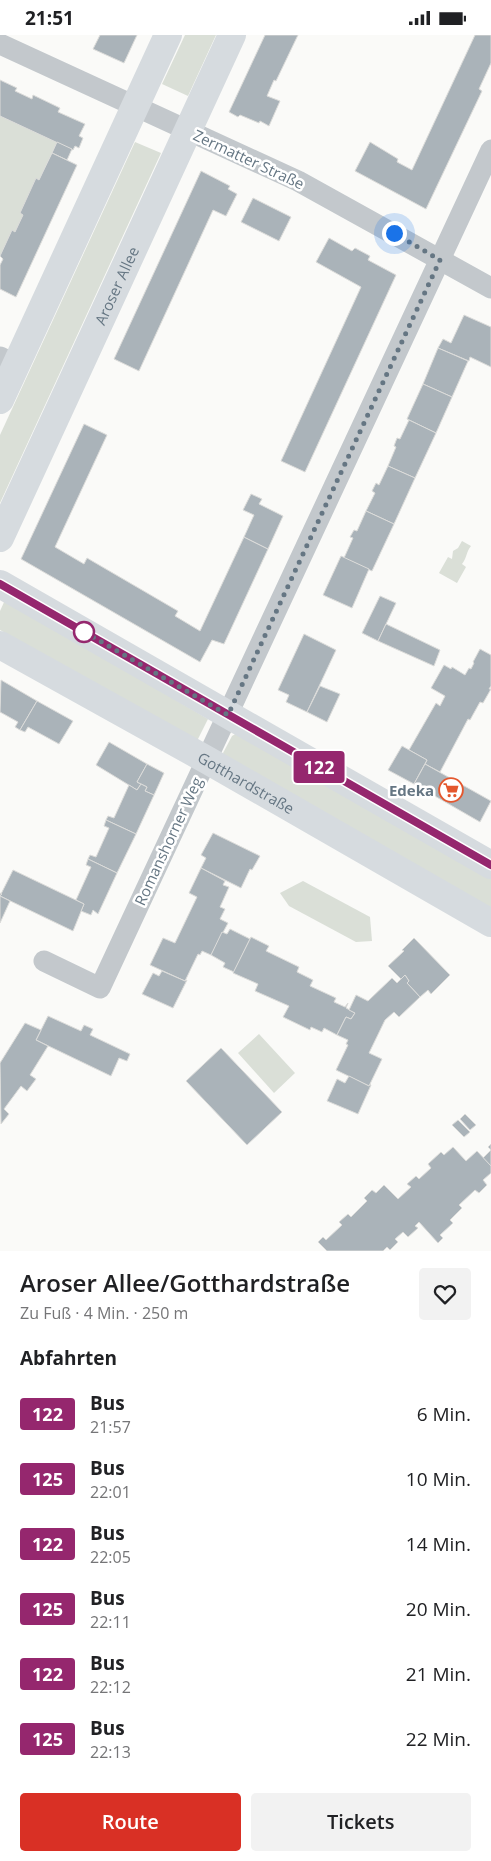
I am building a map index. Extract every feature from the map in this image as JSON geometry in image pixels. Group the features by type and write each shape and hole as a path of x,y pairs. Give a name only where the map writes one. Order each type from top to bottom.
{"main road":[{"path":"0,400 8,361 136,106 168,35"},
{"name":"Aroser Allee","path":"0,538 232,35"},
{"path":"0,583 491,865"},
{"name":"Gotthardstraße","path":"0,645 207,760 491,923"}],"street":[{"name":"Zermatter Straße","path":"0,44 298,181 491,288"},
{"name":"Romanshorner Weg","path":"44,961 100,988 491,150"}],"shaded area":[{"path":"185,35 216,35 188,96 162,84"},
{"path":"0,116 57,142 39,180 37,179 20,213 23,215 15,232 12,231 0,256"},
{"path":"135,142 161,153 0,503 0,435"},
{"path":"462,541 471,546 462,564 466,567 457,583 439,573 448,557 452,559 453,551 458,548"},
{"path":"5,600 208,719 197,741 0,630 0,611"},
{"path":"237,733 491,877 491,910 224,756 223,753 232,736"},
{"path":"303,881 370,917 372,941 356,942 289,906 280,893"},
{"path":"259,1034 295,1073 274,1093 238,1053"}],"building":[{"path":"100,35 137,35 124,63 93,49"},
{"path":"265,35 298,35 267,96 280,101 269,126 240,115 238,117 229,112"},
{"path":"475,35 491,35 491,63 479,89 482,91 426,209 355,171 370,142 398,159 397,162 412,170"},
{"path":"0,80 17,88 15,91 32,99 33,95 60,108 58,112 85,124 79,136 83,138 79,148 75,146 73,150 0,116"},
{"path":"57,142 72,149 67,160 52,153"},
{"path":"52,153 77,165 16,297 0,289 0,265 3,259 0,256 12,230 15,232 23,215 20,213 36,178 39,180"},
{"path":"201,171 230,186 228,189 237,194 226,216 213,210 139,371 114,359"},
{"path":"253,198 291,217 279,241 241,222"},
{"path":"329,238 352,251 355,248 370,256 368,260 396,275 305,472 281,461 361,287 316,262"},
{"path":"464,315 491,327 491,367 470,357 469,361 438,348 443,339 451,343"},
{"path":"438,348 468,361 452,397 423,384"},
{"path":"423,384 452,397 436,433 407,419"},
{"path":"409,420 436,433 415,478 388,466 396,447 394,446 397,438 400,439"},
{"path":"84,424 107,435 55,547 84,564 87,558 178,611 175,616 200,631 244,537 268,549 224,644 212,640 200,662 21,559"},
{"path":"388,466 415,478 394,524 366,511 375,493 372,491 376,483 379,485"},
{"path":"251,494 262,499 259,504 283,516 268,549 244,537 254,515 243,510"},
{"path":"366,511 394,524 372,571 344,558 353,538 350,537 354,530 357,531"},
{"path":"341,556 369,569 352,608 323,595"},
{"path":"380,596 396,603 378,641 362,633"},
{"path":"386,624 440,650 434,666 378,641"},
{"path":"304,634 336,650 307,712 286,702 289,695 278,690"},
{"path":"480,649 491,655 491,686 489,689 491,689 483,703 480,702 470,720 468,719 440,772 425,764 427,760 409,750 436,703 440,706 445,696 431,688 444,665 451,669 452,667 465,675 469,668 471,669"},
{"path":"1,680 37,701 20,730 15,727 18,722 0,712"},
{"path":"320,686 340,694 327,722 307,712"},
{"path":"37,701 73,721 59,744 28,727 25,732 20,730"},
{"path":"109,742 147,764 137,782 141,784 137,790 96,765"},
{"path":"402,746 427,760 414,784 388,770"},
{"path":"147,764 164,773 154,795 145,791 147,787 137,782"},
{"path":"425,764 491,801 480,822 414,784"},
{"path":"141,784 147,787 145,791 154,795 136,834 106,820 108,816 114,818 129,785 137,790"},
{"path":"106,820 136,834 117,873 88,859 90,855 96,857 109,828 104,826"},
{"path":"213,833 260,856 252,870 250,869 241,888 201,868 206,858 201,855"},
{"path":"88,859 117,873 98,914 93,910 91,915 81,911 84,904 76,900 91,867 86,865"},
{"path":"201,868 225,881 223,885 229,887 220,907 225,909 220,919 228,923 211,955 202,951 200,955 198,954 185,981 150,965 163,938 175,943 197,897 189,893"},
{"path":"13,870 84,904 73,931 0,896"},
{"path":"0,896 10,901 0,923"},
{"path":"230,929 250,939 234,972 223,967 225,963 211,955 222,932 227,934"},
{"path":"251,937 269,946 266,951 299,967 297,972 313,980 310,986 336,998 334,1002 345,1007 348,1003 346,1008 355,1013 351,1019 346,1017 337,1035 324,1028 322,1032 311,1027 310,1030 283,1017 289,1006 255,991 258,984 233,973"},
{"path":"414,938 450,975 431,994 428,990 420,997 407,983 409,981 405,975 401,979 388,966 404,951 402,950"},
{"path":"162,971 185,981 187,980 173,1008 142,994 153,973 159,976"},
{"path":"405,975 409,981 407,983 420,997 399,1017 394,1012 385,1020 369,1053 382,1059 369,1086 336,1070 348,1045 346,1044 348,1040 337,1035 346,1017 351,1019 355,1013 349,1010 356,995 368,1001 392,978 397,983"},
{"path":"48,1016 81,1031 84,1025 93,1029 90,1035 130,1054 127,1061 119,1058 111,1076 36,1040"},
{"path":"25,1023 41,1030 36,1040 48,1046 30,1075 36,1079 27,1091 21,1086 4,1109 9,1114 1,1124 0,1063"},
{"path":"221,1048 282,1112 247,1145 186,1081"},
{"path":"349,1076 369,1086 371,1085 358,1114 327,1101 337,1079 345,1083"},
{"path":"465,1114 476,1125 470,1130 460,1119"},
{"path":"458,1120 470,1132 464,1137 452,1125"},
{"path":"453,1147 466,1161 477,1151 491,1166 491,1173 483,1180 487,1185 479,1193 475,1190 459,1205 462,1208 450,1220 453,1223 440,1235 443,1238 438,1243 419,1222 415,1226 418,1228 408,1237 403,1232 395,1239 398,1242 390,1250 387,1247 383,1251 327,1251 318,1242 323,1237 326,1240 342,1225 339,1222 348,1214 351,1217 367,1201 364,1198 372,1190 376,1193 384,1185 398,1199 411,1187 407,1184 416,1176 419,1179 431,1168 428,1164 441,1152 444,1155"},
{"path":"491,1150 491,1166 483,1158"}],"bus line":[{"name":"122","path":"0,584 491,865"}],"place":[{"name":"Edeka","path":"451,790"}],"route":[{"path":"84,632 81,630 228,715 440,260 394,233"}]}
